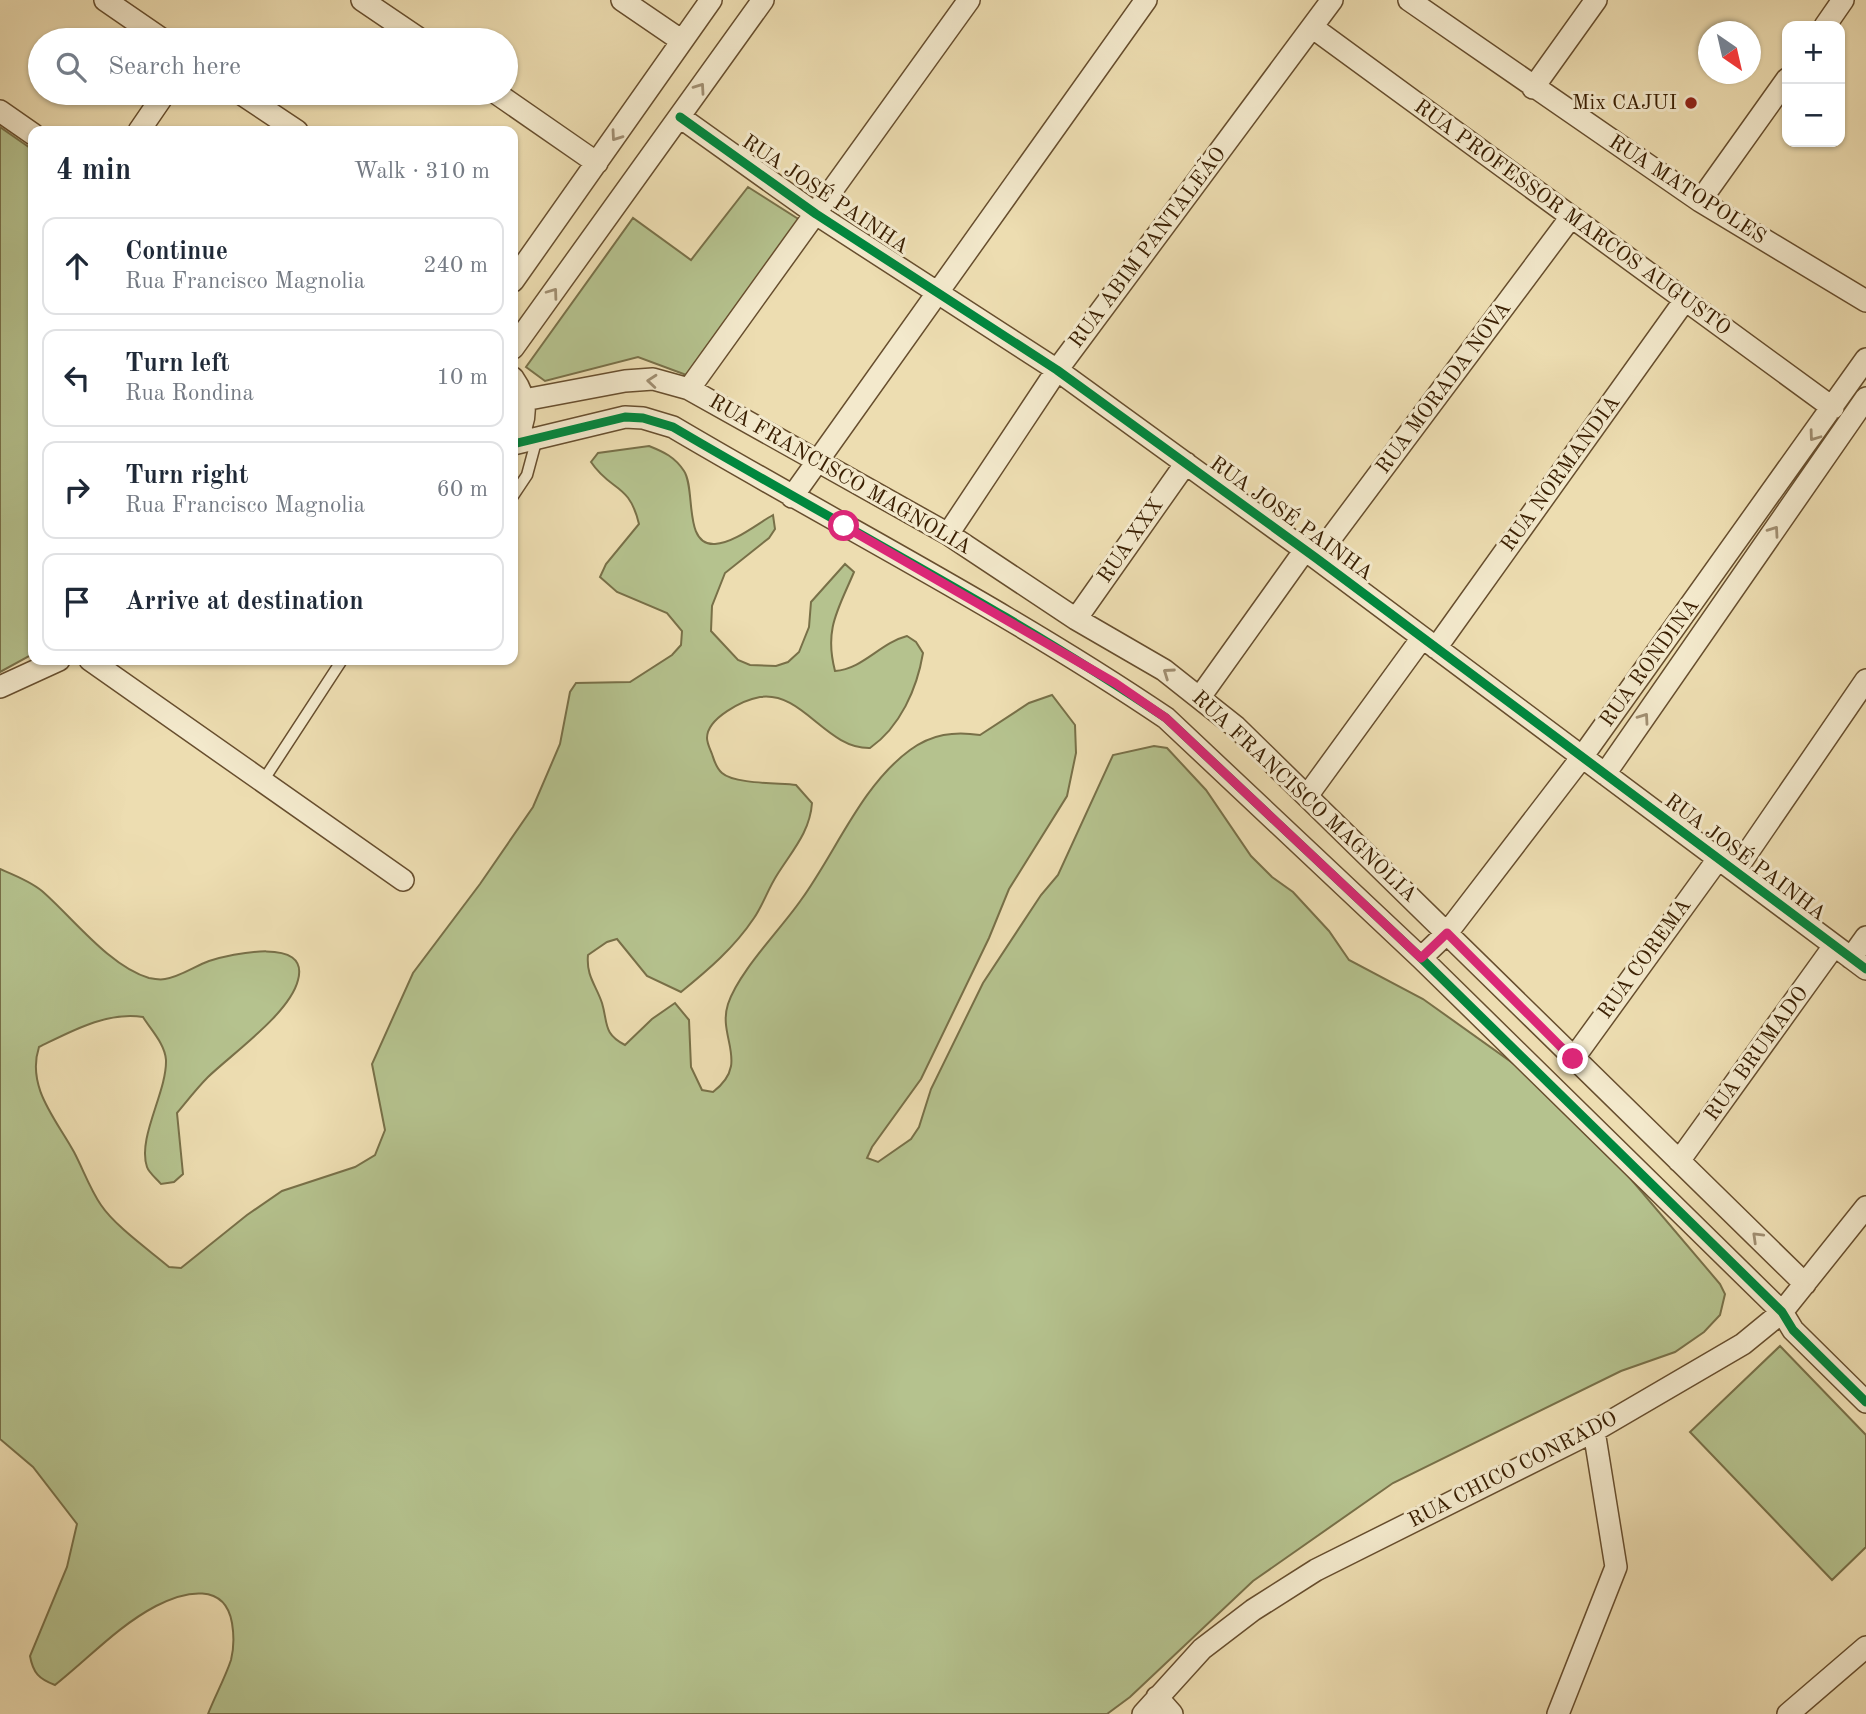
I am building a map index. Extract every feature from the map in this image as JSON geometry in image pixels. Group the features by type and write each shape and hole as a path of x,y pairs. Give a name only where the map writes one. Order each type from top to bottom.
{"street":[{"path":"105,0 146,28"},
{"path":"362,0 403,28"},
{"path":"622,0 682,41"},
{"path":"518,273 711,0"},
{"path":"518,341 763,0"},
{"path":"689,389 969,0"},
{"path":"792,497 936,290 1146,0"},
{"name":"RUA ABIM PANTALEÃO","path":"948,534 1057,370 1332,0"},
{"name":"RUA MATOPOLES","path":"1409,0 1700,201 1866,301"},
{"path":"1533,88 1596,0"},
{"path":"1828,21 1843,0"},
{"name":"RUA PROFESSOR MARCOS AUGUSTO","path":"1312,27 1833,408"},
{"path":"1700,201 1783,84"},
{"path":"142,126 157,105"},
{"path":"258,105 289,126"},
{"path":"513,105 597,163"},
{"path":"0,111 28,131"},
{"name":"RUA JOSÉ PAINHA","path":"680,117 816,214 1057,370 1311,554 1850,958"},
{"name":"RUA MORADA NOVA","path":"1200,697 1572,218"},
{"name":"RUA NORMANDIA","path":"1307,796 1429,643 1685,300"},
{"name":"RUA RONDINA","path":"1421,958 1447,933 1582,757 1866,359"},
{"name":"RUA FRANCISCO MAGNOLIA","path":"524,400 625,381 653,379 689,389 815,462 948,534 1076,619 1164,670 1200,697 1307,796 1805,1284"},
{"path":"518,388 524,400 525,416 518,435"},
{"name":"RUA RONDINA","path":"1605,774 1866,398"},
{"name":"RUA FRANCISCO MAGNOLIA","path":"518,442 609,420 643,418 673,427 1023,629 1166,718 1421,958 1782,1312 1793,1330 1866,1402"},
{"name":"RUA XXX","path":"1076,619 1186,463"},
{"path":"0,687 47,665"},
{"path":"97,665 403,880"},
{"name":"RUA COREMA","path":"1573,1059 1727,865 1866,680"},
{"name":"RUA BRUMADO","path":"1679,1161 1866,937"},
{"name":"RUA CHICO CONRADO","path":"1143,1714 1202,1649 1253,1609 1316,1570 1594,1431 1743,1343 1782,1312 1866,1207"},
{"path":"1558,1714 1616,1567 1594,1431"},
{"path":"1788,1714 1866,1647"},
{"path":"1157,1697 1172,1714"}],"lane":[{"path":"518,488 527,475 537,438"},
{"path":"263,781 339,665"}],"green space":[{"path":"0,127 28,147 28,657 0,672"},
{"path":"748,187 803,222 689,376 638,357 545,381 526,367 633,218 691,260"},
{"path":"649,446 669,456 684,471 694,527 705,542 715,544 730,540 773,515 775,529 769,538 725,573 712,606 711,631 738,660 750,665 776,666 788,662 799,652 809,627 811,602 845,564 854,572 834,620 831,643 835,671 854,666 888,644 907,636 916,642 923,653 906,706 890,729 870,748 854,746 840,740 802,711 775,698 760,697 745,702 727,711 713,724 707,740 720,771 728,777 746,781 796,785 812,803 808,823 746,929 720,958 681,992 647,976 617,939 607,942 588,955 590,975 613,1037 625,1045 652,1019 675,1003 689,1020 691,1067 702,1090 713,1092 730,1071 732,1060 726,1016 733,991 801,900 850,820 877,782 910,750 927,740 961,733 980,735 1029,703 1052,695 1075,725 1076,753 1067,796 1009,889 989,938 921,1079 867,1158 878,1162 911,1139 919,1127 931,1089 983,983 1041,895 1058,875 1113,755 1154,746 1167,748 1206,790 1251,856 1272,877 1293,892 1329,931 1349,960 1423,999 1538,1081 1590,1131 1720,1284 1725,1294 1720,1315 1704,1332 1675,1352 1621,1371 1393,1483 1253,1581 1130,1697 1107,1714 208,1714 231,1660 233,1637 228,1610 213,1596 202,1594 191,1594 167,1601 142,1614 55,1685 41,1678 33,1667 30,1656 67,1567 77,1524 33,1467 0,1439 0,869 37,887 106,952 134,972 149,978 171,978 209,961 250,952 281,953 292,957 299,966 298,980 284,1006 208,1077 177,1113 183,1174 174,1182 161,1184 147,1167 146,1143 162,1086 166,1060 160,1043 143,1017 102,1020 39,1047 36,1076 40,1089 97,1199 107,1213 133,1238 169,1267 181,1268 247,1215 282,1191 355,1167 375,1155 385,1130 372,1064 413,973 480,884 533,807 560,744 570,692 576,683 630,682 672,655 681,645 682,631 667,613 617,592 600,577 606,564 639,524 625,494 598,472 591,462 598,453"},
{"path":"1780,1346 1866,1435 1866,1547 1832,1580 1690,1432"}],"cycle path":[{"path":"680,117 816,214 1057,370 1316,558 1866,969"},
{"path":"518,443 625,417 643,418 673,427 984,604 1166,718 1421,958 1782,1312 1793,1330 1866,1402"}],"place":[{"name":"Mix CAJUI","path":"1691,103"}],"route":[{"path":"844,526 1115,683 1166,718 1421,958 1447,933 1573,1059"}]}
